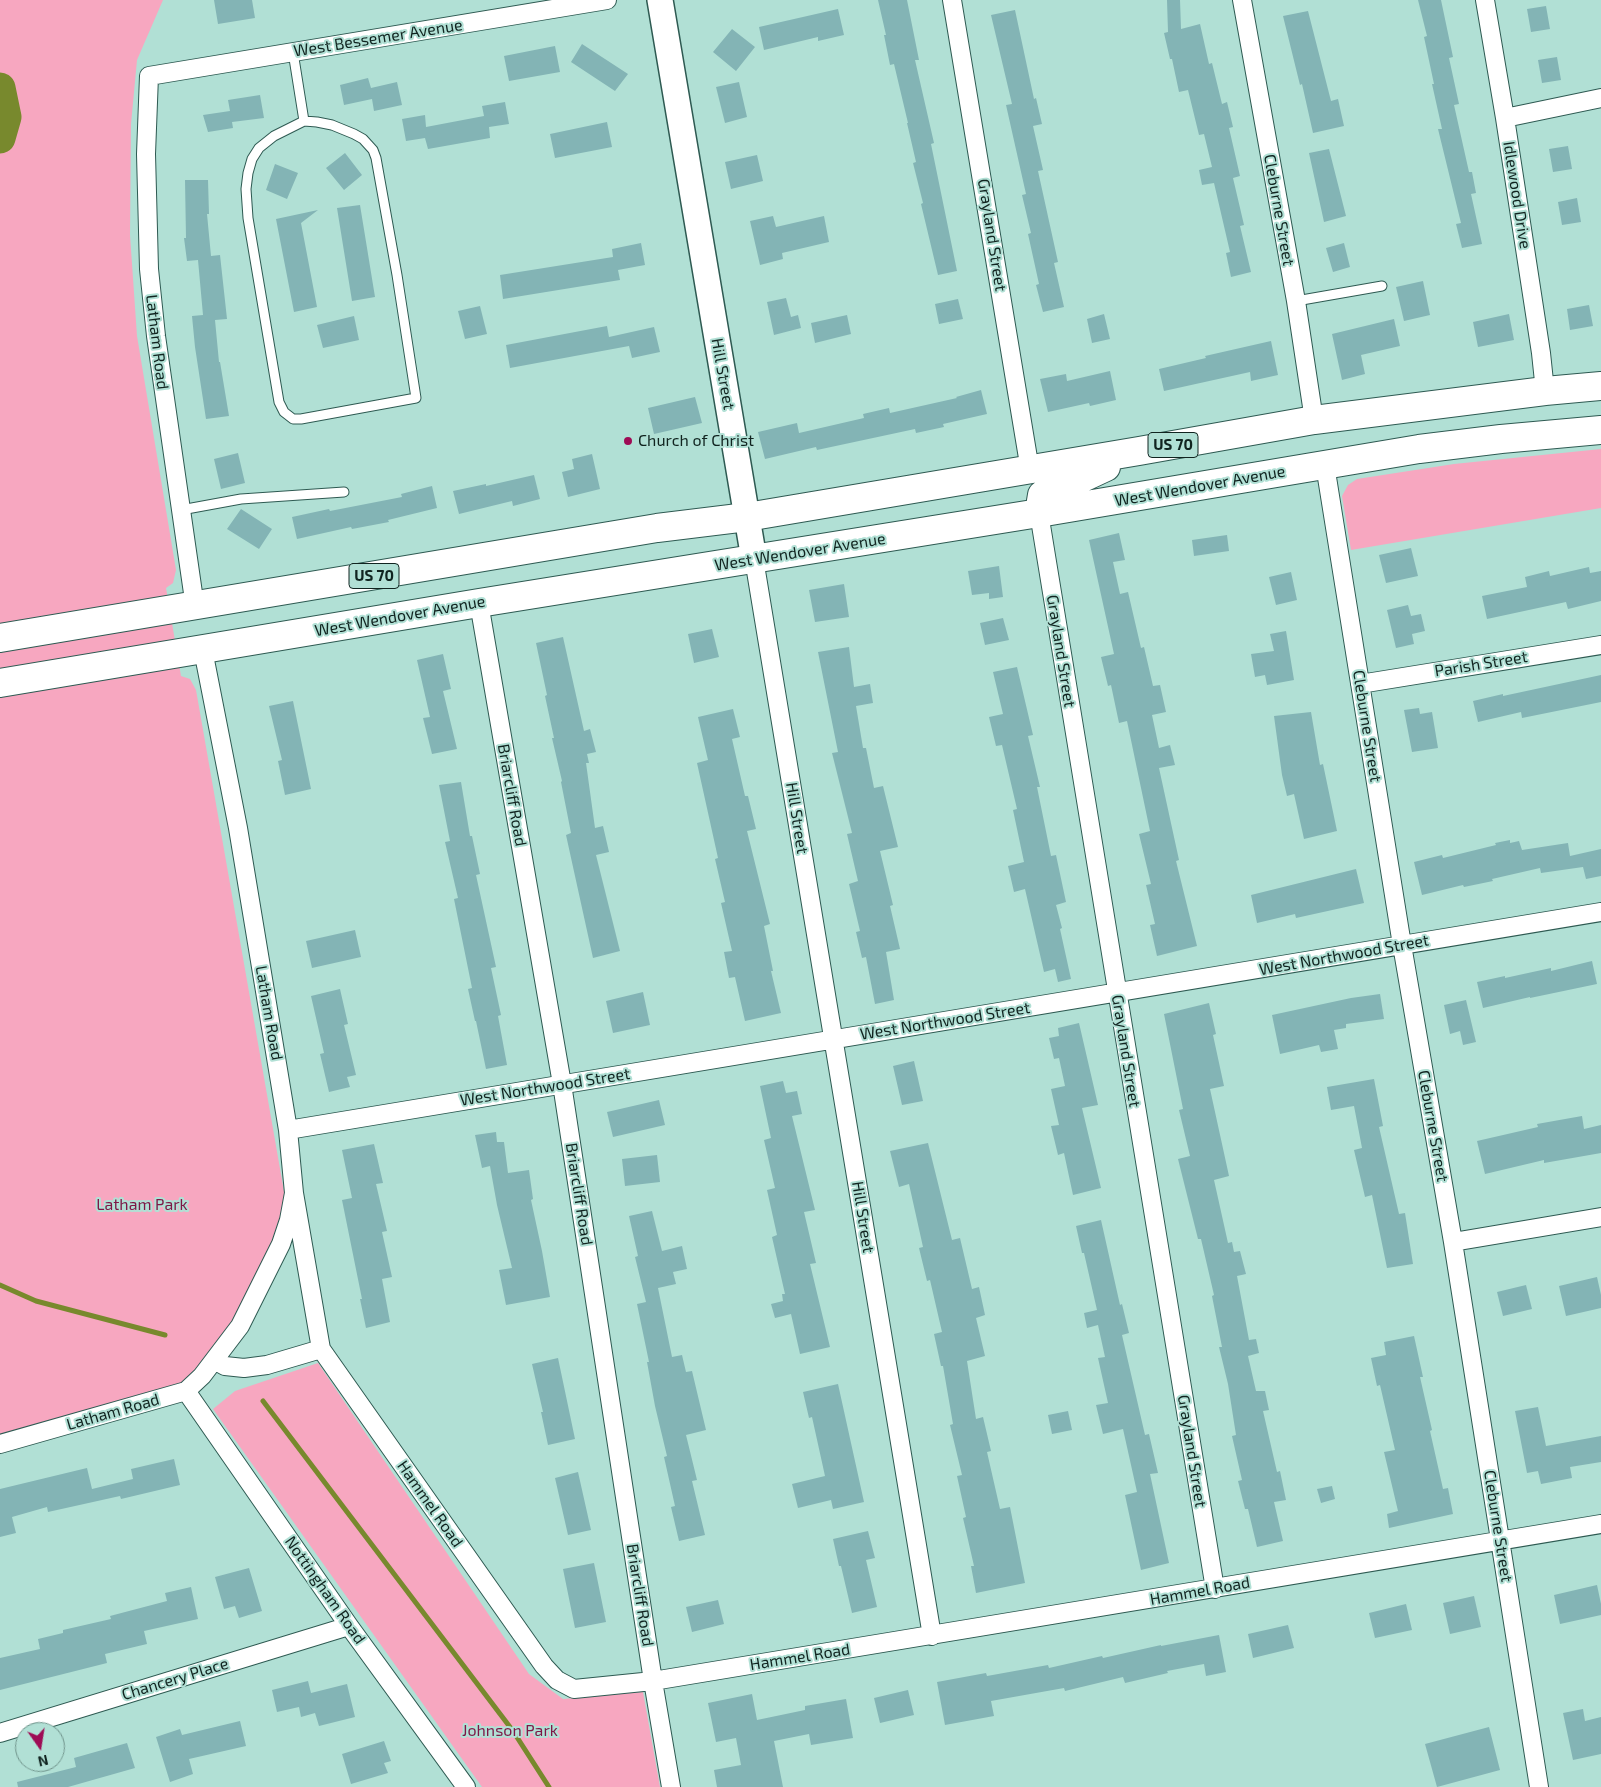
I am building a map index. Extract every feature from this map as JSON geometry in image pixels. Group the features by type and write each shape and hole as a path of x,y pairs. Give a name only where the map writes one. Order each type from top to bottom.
{"highway":[{"name":"US 70","path":"0,638 195,607 657,528 747,517 1314,420 1545,391 1601,386"},
{"name":"West Wendover Avenue","path":"0,683 1419,449 1601,430"},
{"path":"1039,513 1042,495 1052,488 1076,481 1139,451"}],"street":[{"name":"West Bessemer Avenue","path":"149,76 607,0"},
{"name":"Hill Street","path":"660,0 932,1636"},
{"name":"Grayland Street","path":"952,0 1030,470"},
{"name":"Cleburne Street","path":"1242,0 1296,301 1314,420"},
{"name":"Idlewood Drive","path":"1485,0 1505,118 1541,353 1545,391"},
{"name":"Latham Road","path":"149,76 146,154 149,269 156,336 195,607"},
{"path":"1505,118 1601,98"},
{"name":"Cleburne Street","path":"1325,465 1402,945 1453,1242 1539,1787"},
{"name":"Grayland Street","path":"1039,513 1215,1589"},
{"name":"Briarcliff Road","path":"479,603 562,1084 653,1681 671,1787"},
{"name":"Parish Street","path":"1360,684 1601,645"},
{"name":"Latham Road","path":"0,1444 186,1391 202,1376 240,1326 268,1273 286,1228 294,1194 288,1130 238,828 204,650"},
{"name":"West Northwood Street","path":"288,1130 1117,994 1601,912"},
{"name":"Hammel Road","path":"294,1194 321,1349 544,1666 557,1680 574,1689 653,1681 1601,1524"},
{"path":"1453,1242 1601,1217"},
{"path":"214,1360 225,1366 244,1368 267,1365 321,1349"},
{"name":"Nottingham Road","path":"186,1391 350,1626 466,1787"},
{"name":"Chancery Place","path":"0,1733 350,1626"}],"lane":[{"path":"293,52 304,121"},
{"path":"304,121 317,122 345,130 364,139 373,150 397,275 416,398 301,419 293,418 284,412 279,402 248,218 246,189 252,159 259,148 274,136 304,121"},
{"path":"1296,301 1382,286"},
{"path":"181,510 241,499 344,492"}],"green space":[{"name":"Latham Park","path":"0,0 163,0 137,60 131,124 130,235 137,336 176,570 173,583 166,588 181,676 190,679 196,690 289,1220 264,1280 186,1391 0,1444"},
{"path":"1601,449 1601,508 1351,550 1342,496 1348,485 1357,479 1454,464"},
{"name":"Johnson Park","path":"318,1363 529,1674 563,1699 643,1692 660,1787 482,1787 213,1409 235,1391"}],"building":[{"path":"214,0 252,0 255,18 218,24"},
{"path":"878,0 907,0 919,60 915,60 934,143 931,144 957,271 938,275 921,204 923,203 913,163 916,162 908,123 894,64 890,65 884,35 886,35"},
{"path":"1167,0 1180,0 1181,29 1200,24 1209,64 1212,63 1222,104 1227,102 1233,127 1229,128 1240,176 1233,178 1244,225 1240,226 1251,272 1231,277 1226,253 1230,252 1214,183 1202,185 1199,170 1212,167 1204,134 1199,135 1188,90 1179,92 1172,59 1170,59 1164,33 1168,32"},
{"path":"1418,0 1441,0 1453,57 1449,58 1459,104 1454,105 1469,172 1472,172 1476,193 1471,194 1482,244 1462,248 1456,224 1461,223 1438,129 1442,129 1424,37 1427,36"},
{"path":"1546,6 1550,29 1531,32 1527,9"},
{"path":"838,9 844,35 818,41 818,37 764,50 759,27"},
{"path":"1015,10 1034,99 1036,98 1042,124 1033,126 1043,170 1038,171 1058,262 1054,263 1064,307 1043,312 1036,285 1039,284 1028,234 1031,233 1022,195 1026,194 1006,105 1012,104 991,15"},
{"path":"1308,11 1331,101 1338,99 1344,126 1313,133 1302,84 1300,85 1283,16"},
{"path":"732,29 755,47 736,71 713,52"},
{"path":"582,44 628,74 615,91 571,62"},
{"path":"555,46 560,72 509,81 504,56"},
{"path":"1557,57 1561,80 1542,83 1538,60"},
{"path":"368,78 371,88 397,82 402,105 374,111 372,99 344,105 340,85"},
{"path":"739,82 747,117 725,123 716,87"},
{"path":"260,95 264,118 232,122 233,128 208,132 203,115 230,111 228,100"},
{"path":"505,102 509,124 489,127 490,138 428,149 425,138 406,141 402,119 425,115 426,127 484,116 482,106"},
{"path":"607,122 612,147 555,158 550,134"},
{"path":"1568,146 1572,169 1553,172 1549,149"},
{"path":"1329,149 1346,216 1324,222 1309,153"},
{"path":"345,153 362,175 344,190 326,168"},
{"path":"757,155 763,181 731,189 725,162"},
{"path":"275,164 298,173 287,199 266,190"},
{"path":"185,180 208,180 209,214 207,214 211,256 220,255 227,319 215,320 219,362 229,416 206,419 192,316 203,315 198,260 187,261 184,238 186,238"},
{"path":"1577,198 1581,222 1562,225 1558,202"},
{"path":"360,205 375,297 352,301 337,208"},
{"path":"318,210 301,223 317,307 294,312 276,219"},
{"path":"773,216 776,227 824,216 829,242 782,253 783,259 760,265 750,221"},
{"path":"641,243 645,265 618,270 620,280 503,299 500,275 613,257 612,249"},
{"path":"1344,243 1350,267 1333,272 1326,248"},
{"path":"1423,281 1430,315 1404,321 1396,287"},
{"path":"786,298 791,317 798,315 801,328 774,335 767,302"},
{"path":"958,299 963,319 939,324 935,304"},
{"path":"1589,305 1593,326 1570,330 1567,309"},
{"path":"480,306 487,334 465,339 458,311"},
{"path":"1104,314 1110,339 1092,343 1087,319"},
{"path":"1509,314 1514,340 1478,347 1473,322"},
{"path":"847,315 851,334 815,343 811,323"},
{"path":"354,316 359,340 323,348 317,325"},
{"path":"1394,319 1400,346 1361,355 1365,374 1342,380 1332,334"},
{"path":"607,326 609,337 654,327 660,352 632,358 629,346 510,368 506,345"},
{"path":"1271,341 1278,375 1251,381 1250,372 1164,391 1159,369"},
{"path":"1110,371 1116,400 1090,406 1089,403 1048,412 1040,379 1066,374 1067,381"},
{"path":"981,390 987,414 943,424 944,427 916,433 915,429 817,450 816,447 765,459 758,432 797,423 799,433 864,418 863,414 889,408 890,413 957,398"},
{"path":"695,397 702,423 654,434 648,408"},
{"path":"238,453 245,483 221,489 214,459"},
{"path":"592,454 600,489 568,497 562,472 574,469 572,459"},
{"path":"534,475 540,499 513,506 512,501 459,514 453,491"},
{"path":"432,486 437,508 388,520 389,522 352,529 351,527 297,539 292,517 402,497 401,494"},
{"path":"241,509 272,529 259,549 227,529"},
{"path":"1119,533 1125,560 1113,562 1120,594 1128,592 1141,648 1144,647 1153,686 1160,685 1166,712 1152,715 1159,748 1170,745 1175,765 1159,768 1179,860 1176,861 1197,946 1157,956 1150,925 1155,924 1146,885 1151,884 1139,834 1150,831 1127,721 1119,723 1111,685 1108,686 1101,657 1114,654 1089,540"},
{"path":"1227,535 1229,551 1194,556 1192,540"},
{"path":"1411,548 1418,576 1386,583 1379,555"},
{"path":"999,566 1003,597 989,599 989,593 972,595 968,571"},
{"path":"1589,567 1590,573 1601,571 1601,601 1568,609 1566,602 1487,619 1482,596 1527,587 1525,577 1549,571 1550,576"},
{"path":"1291,572 1297,600 1276,605 1269,577"},
{"path":"844,584 849,617 815,622 809,590"},
{"path":"1408,605 1411,616 1421,614 1425,631 1412,634 1414,644 1396,648 1387,610"},
{"path":"1003,618 1009,640 985,645 980,623"},
{"path":"712,629 719,657 694,663 688,634"},
{"path":"1286,631 1294,680 1267,685 1265,675 1255,677 1251,654 1274,651 1270,634"},
{"path":"563,637 584,731 590,729 596,752 587,754 589,763 586,763 595,828 603,826 609,852 596,855 620,951 593,958 566,835 571,833 536,643"},
{"path":"849,647 854,687 870,684 873,703 856,706 863,748 866,748 874,788 883,786 898,847 880,851 893,905 890,906 900,949 886,952 894,1000 875,1004 866,957 862,958 856,932 860,931 849,884 858,881 847,834 852,833 832,753 838,752 818,652"},
{"path":"443,654 451,689 443,691 457,749 432,754 423,718 430,717 417,660"},
{"path":"1017,667 1033,735 1028,736 1040,787 1037,787 1051,856 1056,855 1066,902 1056,905 1071,979 1058,982 1055,969 1044,972 1025,889 1014,892 1008,866 1024,862 1013,810 1017,809 1002,745 996,746 989,717 1003,714 993,672"},
{"path":"1601,675 1601,702 1522,718 1521,712 1478,722 1473,701"},
{"path":"293,701 311,789 285,795 278,761 282,760 269,706"},
{"path":"1419,708 1420,714 1432,712 1438,748 1412,752 1404,710"},
{"path":"733,709 740,737 732,739 745,796 748,796 756,829 747,831 770,924 764,926 773,971 771,971 781,1013 745,1021 735,977 729,978 724,952 732,951 721,903 725,902 715,859 718,858 697,763 708,760 698,717"},
{"path":"1311,712 1320,765 1323,764 1337,831 1304,839 1294,794 1287,796 1282,775 1274,716"},
{"path":"461,782 470,836 472,836 480,874 476,875 496,967 491,968 501,1015 498,1016 507,1065 486,1069 468,989 472,988 454,899 458,898 445,842 450,841 439,785"},
{"path":"1510,840 1510,843 1519,841 1522,850 1568,843 1570,856 1601,849 1601,876 1586,879 1583,867 1541,873 1540,868 1492,879 1493,881 1464,887 1463,885 1422,895 1414,862 1442,855 1443,858"},
{"path":"1356,869 1364,903 1296,918 1295,914 1257,923 1251,895"},
{"path":"355,930 361,957 312,968 306,941"},
{"path":"1592,961 1597,984 1483,1008 1477,982 1551,968 1551,971"},
{"path":"340,989 348,1024 344,1025 356,1075 347,1077 350,1087 329,1092 320,1054 324,1053 311,996"},
{"path":"643,992 650,1025 613,1033 606,1001"},
{"path":"1380,994 1384,1019 1346,1024 1346,1028 1334,1030 1338,1049 1321,1052 1319,1045 1280,1054 1272,1015 1351,998"},
{"path":"1466,1000 1476,1042 1463,1045 1460,1031 1450,1034 1444,1005"},
{"path":"1209,1003 1216,1034 1213,1035 1224,1086 1210,1089 1229,1176 1214,1180 1228,1243 1232,1242 1234,1252 1240,1251 1246,1274 1237,1276 1249,1340 1256,1339 1259,1353 1248,1356 1256,1391 1265,1391 1269,1410 1263,1411 1277,1472 1280,1471 1286,1500 1274,1502 1283,1541 1257,1547 1248,1509 1245,1509 1238,1481 1242,1480 1232,1436 1236,1435 1228,1384 1219,1347 1222,1347 1212,1296 1214,1295 1201,1239 1198,1239 1178,1159 1190,1156 1179,1110 1183,1109 1164,1014"},
{"path":"1079,1023 1098,1105 1082,1108 1101,1188 1073,1195 1064,1153 1058,1155 1051,1126 1059,1125 1051,1089 1065,1086 1059,1058 1054,1059 1049,1038 1059,1036 1058,1028"},
{"path":"914,1061 923,1101 902,1105 893,1066"},
{"path":"1374,1079 1383,1126 1379,1127 1399,1214 1405,1213 1413,1264 1387,1268 1372,1195 1365,1197 1354,1150 1362,1148 1354,1106 1331,1110 1327,1087"},
{"path":"783,1081 786,1093 797,1091 802,1114 792,1116 815,1210 804,1212 816,1263 810,1264 830,1347 800,1354 791,1314 775,1318 771,1304 783,1301 782,1294 785,1294 772,1237 777,1235 767,1190 775,1188 764,1140 771,1138 760,1086"},
{"path":"659,1100 665,1125 613,1137 607,1112"},
{"path":"1582,1116 1584,1129 1601,1125 1601,1153 1544,1163 1544,1160 1485,1174 1477,1141 1538,1127 1537,1124"},
{"path":"496,1132 497,1142 504,1142 508,1173 529,1170 533,1199 531,1200 550,1297 506,1305 499,1270 512,1268 490,1166 482,1168 475,1135"},
{"path":"928,1143 952,1240 960,1238 972,1289 979,1287 985,1315 976,1318 985,1356 967,1361 976,1419 983,1417 991,1451 987,1452 1000,1509 1010,1507 1025,1583 976,1593 971,1566 974,1566 963,1518 966,1517 957,1476 962,1475 950,1425 953,1424 943,1366 941,1366 934,1334 942,1332 930,1280 927,1281 919,1248 923,1247 909,1184 899,1187 890,1151"},
{"path":"374,1144 383,1183 376,1184 387,1231 382,1232 392,1277 382,1279 390,1322 366,1328 342,1200 352,1198 342,1150"},
{"path":"657,1155 660,1182 625,1186 622,1159"},
{"path":"652,1211 662,1251 682,1246 687,1269 673,1272 676,1284 658,1288 672,1357 682,1355 686,1372 692,1371 706,1430 686,1435 697,1480 692,1481 705,1535 679,1541 671,1507 675,1506 664,1457 667,1456 655,1406 647,1362 649,1362 637,1304 646,1302 635,1257 638,1256 629,1216"},
{"path":"1101,1220 1120,1305 1122,1304 1129,1333 1122,1335 1145,1435 1149,1434 1158,1473 1150,1474 1169,1563 1141,1570 1125,1495 1137,1492 1123,1429 1103,1434 1096,1405 1108,1403 1098,1358 1105,1357 1098,1325 1087,1328 1084,1313 1097,1310 1076,1226"},
{"path":"1597,1277 1601,1295 1601,1308 1566,1316 1559,1286"},
{"path":"1526,1285 1532,1309 1503,1316 1497,1292"},
{"path":"1414,1336 1423,1377 1420,1377 1432,1430 1430,1431 1443,1489 1448,1488 1453,1514 1389,1528 1387,1514 1398,1511 1384,1452 1395,1450 1380,1385 1377,1386 1371,1358 1386,1355 1384,1342"},
{"path":"558,1358 575,1439 548,1445 532,1364"},
{"path":"838,1384 864,1502 833,1509 831,1500 798,1508 792,1484 825,1476 812,1417 809,1418 803,1392"},
{"path":"1538,1407 1546,1446 1601,1436 1601,1462 1570,1467 1572,1478 1541,1484 1538,1471 1527,1473 1515,1411"},
{"path":"1068,1411 1072,1430 1052,1434 1048,1415"},
{"path":"174,1459 180,1485 121,1499 120,1496 48,1512 47,1507 12,1517 16,1533 0,1537 0,1489 87,1468 92,1489 133,1479 131,1469"},
{"path":"578,1472 591,1530 568,1535 555,1478"},
{"path":"1332,1486 1335,1499 1321,1503 1317,1489"},
{"path":"868,1531 875,1558 866,1560 877,1607 852,1613 833,1539"},
{"path":"594,1563 606,1622 575,1628 563,1569"},
{"path":"249,1568 262,1611 239,1618 235,1606 224,1609 215,1577"},
{"path":"1597,1585 1601,1615 1560,1624 1554,1595"},
{"path":"191,1587 198,1619 144,1631 147,1644 105,1654 107,1663 0,1690 0,1658 40,1649 38,1639 63,1633 63,1630 111,1619 110,1616 167,1601 165,1593"},
{"path":"1474,1596 1481,1627 1450,1634 1443,1603"},
{"path":"718,1600 724,1624 692,1632 686,1607"},
{"path":"1406,1604 1412,1630 1375,1638 1369,1613"},
{"path":"1288,1625 1294,1648 1253,1658 1248,1634"},
{"path":"1219,1635 1226,1672 1206,1676 1204,1664 1167,1671 1168,1673 1125,1683 1123,1677 1065,1691 1064,1688 991,1701 994,1716 945,1725 937,1682 986,1673 987,1676 1048,1665 1049,1668 1102,1656 1103,1658"},
{"path":"308,1681 311,1693 347,1684 355,1717 319,1726 315,1713 301,1717 299,1707 277,1712 272,1690"},
{"path":"908,1690 914,1715 880,1723 874,1698"},
{"path":"752,1694 757,1720 805,1710 805,1706 846,1699 853,1738 811,1745 809,1734 774,1741 783,1787 717,1787 714,1770 741,1765 736,1738 716,1742 708,1703"},
{"path":"1583,1709 1585,1721 1601,1717 1601,1754 1573,1760 1563,1713"},
{"path":"240,1721 246,1746 189,1759 193,1774 170,1782 156,1737 180,1729 182,1735"},
{"path":"1489,1727 1500,1770 1437,1787 1425,1744"},
{"path":"384,1741 391,1761 384,1763 388,1773 351,1784 342,1754"},
{"path":"127,1743 135,1768 68,1787 18,1787 17,1782 56,1772 65,1772 65,1770 76,1767 74,1758"}],"waterway":[{"path":"0,88 6,117 0,138"},
{"path":"0,1285 36,1301 165,1335"},
{"path":"263,1401 513,1731 549,1787"}],"place":[{"name":"Church of Christ","path":"628,441"}]}
